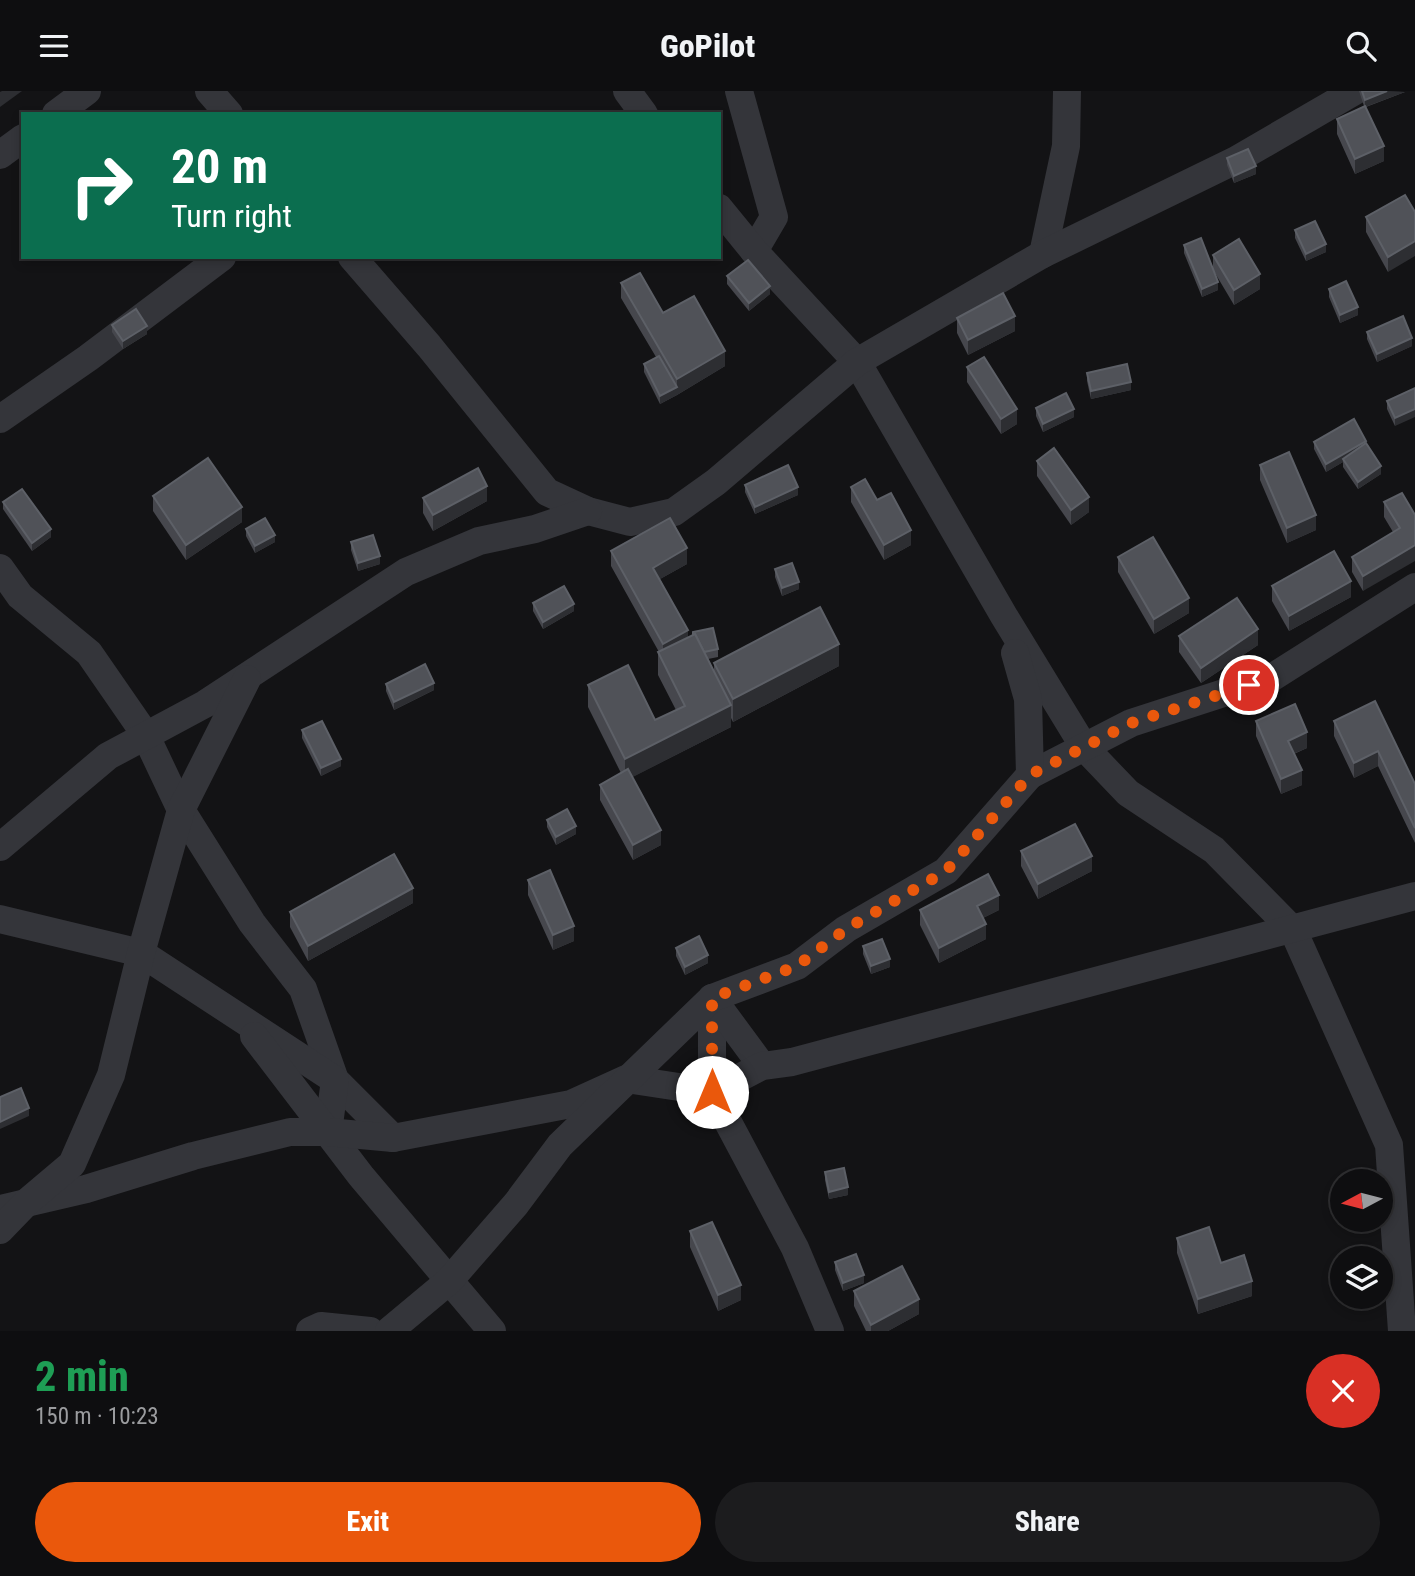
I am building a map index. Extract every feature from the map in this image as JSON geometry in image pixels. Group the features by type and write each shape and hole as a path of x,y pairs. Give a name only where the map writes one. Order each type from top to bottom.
{"street":[{"path":"59,112 87,91"},
{"path":"209,91 227,112"},
{"path":"627,91 643,112"},
{"path":"739,91 774,217 754,251"},
{"path":"1044,254 1066,146 1067,91"},
{"path":"354,259 429,346 547,492 588,511 631,522 674,512 716,482 857,362 1044,254 1236,160 1354,91"},
{"path":"0,155 21,139"},
{"path":"721,210 754,251 857,362 1004,616 1084,747 1128,793 1214,850 1293,930 1389,1145 1402,1331"},
{"path":"0,419 88,358 219,259"},
{"path":"0,847 108,755 247,679 406,572 479,541 535,529 588,511"},
{"path":"0,568 10,595 89,653 145,734 181,810 252,923 303,989 335,1080 328,1132"},
{"path":"389,1331 449,1282 516,1204 560,1145 625,1079 712,998 797,966 846,929 946,871 1030,775 1131,723 1273,677 1415,587"},
{"path":"1004,616 1028,699 1030,775"},
{"path":"0,1230 27,1202 72,1164 111,1075 141,953 181,810 247,679"},
{"path":"0,1209 86,1189 193,1156 290,1132 328,1132 393,1138 571,1104 625,1079 712,1092 762,1066 792,1062 1415,896"},
{"path":"0,919 141,953 335,1080 393,1138"},
{"path":"712,998 762,1066"},
{"path":"712,998 712,1092 794,1248 830,1331"},
{"path":"239,1017 361,1176 492,1331"},
{"path":"310,1331 321,1326 370,1331"}],"building":[{"path":"1362,91 1387,91 1365,100"},
{"path":"1365,106 1384,146 1355,159 1337,119"},
{"path":"1248,149 1256,166 1234,176 1227,158"},
{"path":"1405,195 1415,212 1415,241 1388,257 1366,217"},
{"path":"1315,221 1326,244 1306,254 1295,230"},
{"path":"1201,238 1218,282 1202,289 1184,245"},
{"path":"1239,239 1260,274 1234,290 1213,255"},
{"path":"748,260 770,286 749,303 727,276"},
{"path":"640,273 663,313 694,296 725,351 677,379 621,283"},
{"path":"1346,281 1358,307 1340,315 1329,289"},
{"path":"1003,293 1015,316 968,340 957,318"},
{"path":"136,309 147,326 123,341 112,325"},
{"path":"1403,316 1412,338 1377,354 1367,332"},
{"path":"659,356 677,387 660,396 644,364"},
{"path":"984,357 1017,409 1001,419 967,367"},
{"path":"1127,364 1131,382 1091,391 1087,373"},
{"path":"1415,388 1415,409 1395,418 1387,401"},
{"path":"1066,393 1074,409 1043,424 1036,408"},
{"path":"1354,419 1366,441 1326,464 1314,442"},
{"path":"1366,443 1381,466 1358,482 1343,459"},
{"path":"1054,448 1089,497 1071,510 1037,461"},
{"path":"1289,452 1316,515 1287,528 1260,465"},
{"path":"208,458 242,507 186,545 153,496"},
{"path":"788,465 798,487 755,507 745,485"},
{"path":"478,468 487,486 433,515 423,498"},
{"path":"865,479 877,500 891,493 911,530 884,545 851,487"},
{"path":"22,489 51,529 32,543 3,502"},
{"path":"1402,493 1415,515 1415,545 1363,576 1352,557 1400,528 1384,502"},
{"path":"265,518 275,535 255,546 246,529"},
{"path":"670,518 687,548 653,568 688,630 663,644 611,551"},
{"path":"373,535 380,556 358,563 351,542"},
{"path":"1153,537 1189,598 1154,619 1118,557"},
{"path":"1334,551 1351,581 1289,616 1272,586"},
{"path":"792,563 799,582 782,588 775,569"},
{"path":"564,586 574,604 543,622 533,603"},
{"path":"1237,598 1258,629 1201,668 1179,636"},
{"path":"820,607 839,644 733,699 714,663"},
{"path":"713,628 718,649 704,652 693,632"},
{"path":"695,634 731,705 625,759 588,685 628,665 655,720 685,706 658,652"},
{"path":"425,664 434,683 394,702 386,684"},
{"path":"1375,701 1415,784 1415,828 1378,751 1354,763 1334,721"},
{"path":"1295,704 1307,732 1288,741 1302,770 1281,779 1256,721"},
{"path":"322,721 341,759 321,768 302,730"},
{"path":"628,769 661,830 633,845 600,785"},
{"path":"567,809 576,826 556,837 547,820"},
{"path":"1075,824 1092,856 1038,884 1021,851"},
{"path":"394,854 413,888 308,946 290,912"},
{"path":"550,870 574,926 553,935 528,880"},
{"path":"988,874 999,895 977,906 986,924 939,948 920,910"},
{"path":"699,936 708,955 685,967 676,948"},
{"path":"882,939 890,959 871,966 863,946"},
{"path":"21,1088 29,1108 0,1122 0,1097"},
{"path":"844,1168 848,1187 829,1192 825,1172"},
{"path":"712,1222 741,1285 718,1295 690,1231"},
{"path":"1209,1227 1221,1263 1244,1255 1252,1281 1198,1299 1177,1238"},
{"path":"856,1254 864,1275 843,1283 835,1262"},
{"path":"902,1266 919,1299 871,1325 854,1291"}],"route":[{"path":"712,1092 712,998 797,966 846,929 946,871 1030,775 1131,723 1249,685"}]}
